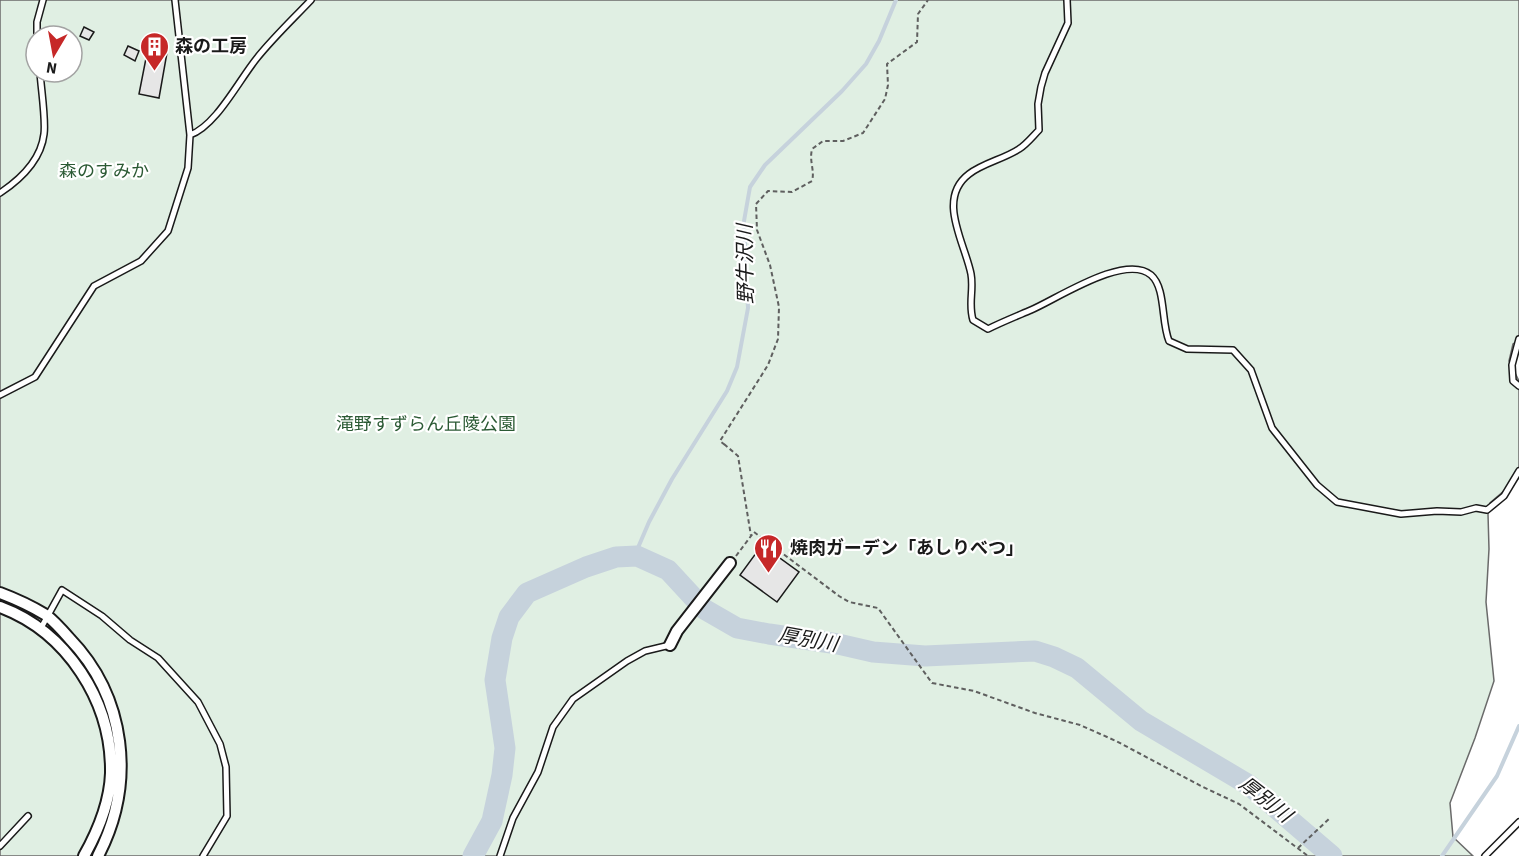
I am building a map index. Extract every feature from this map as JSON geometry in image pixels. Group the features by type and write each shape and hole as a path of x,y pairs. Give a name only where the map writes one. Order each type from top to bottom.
{"street":[{"path":"670,645 677,631 730,563"},
{"path":"0,593 19,600 47,616 82,652 105,690 119,738 122,763 114,791 106,840 98,856"},
{"path":"0,607 15,612 41,628 76,665 98,704 105,725 114,791 84,856"}],"lane":[{"path":"37,24 43,0"},
{"path":"0,395 35,377 94,286 141,261 168,231 188,168 190,135 175,0"},
{"path":"190,135 197,133 212,119 258,57 311,0"},
{"path":"1067,0 1068,23 1041,87 1038,104 1039,130 1021,149 969,173 959,184 954,197 957,229 971,274 972,294 969,308 973,320 988,329 1092,280 1124,270 1139,270 1151,275 1161,292 1163,324 1169,341 1187,349 1233,350 1251,370 1272,428 1317,485 1337,502 1401,514 1461,512 1476,508 1487,510 1504,496 1519,471"},
{"path":"0,193 24,175 37,157 45,134 41,84"},
{"path":"1519,339 1512,365 1513,381 1519,386"},
{"path":"41,628 62,590 102,616 130,640 158,658 198,702 220,744 226,767 227,816 203,856"},
{"path":"500,856 513,818 538,772 553,727 573,699 627,661 645,651 670,645"},
{"path":"0,846 28,816"},
{"path":"1485,856 1519,822"}],"path":[{"path":"751,537 738,456 720,441 768,365 778,339 779,308 770,265 757,230 756,204 768,191 792,192 812,181 814,173 809,161 812,150 824,141 843,141 863,133 885,99 888,85 887,64 917,42 918,14 928,0"},
{"path":"730,563 754,532 849,602 878,608 932,683 975,691 1107,737 1239,804 1308,856"},
{"path":"1298,848 1330,818"}],"green space":[{"name":"滝野すずらん丘陵公園","path":"0,0 1519,0 1519,340 1513,344 1509,361 1519,381 1519,478 1490,503 1486,602 1494,681 1450,803 1453,837 1473,856 0,856"}],"building":[{"path":"84,27 94,32 89,40 84,38"},
{"name":"森の工房","path":"149,43 168,47 159,98 139,94"},
{"path":"128,46 139,51 135,61 124,55"},
{"name":"焼肉ガーデン「あしりべつ」","path":"762,545 799,572 777,602 740,575"}],"waterway":[{"name":"野牛沢川","path":"637,556 637,550 649,522 672,479 727,391 737,367 748,308 744,221 750,187 765,165 842,91 866,64 879,41 896,0"},
{"name":"厚別川","path":"473,856 492,821 502,775 505,748 495,680 502,638 509,617 527,593 586,567 616,557 637,556 668,570 704,609 737,628 873,652 925,656 1035,651 1054,657 1077,668 1141,721 1249,785 1332,856"},
{"path":"1442,856 1497,776 1519,726"}],"place":[{"name":"森の工房","path":"154,72"},
{"name":"焼肉ガーデン「あしりべつ」","path":"769,574"}],"park label":[{"name":"森のすみか","path":"104,171"}]}
